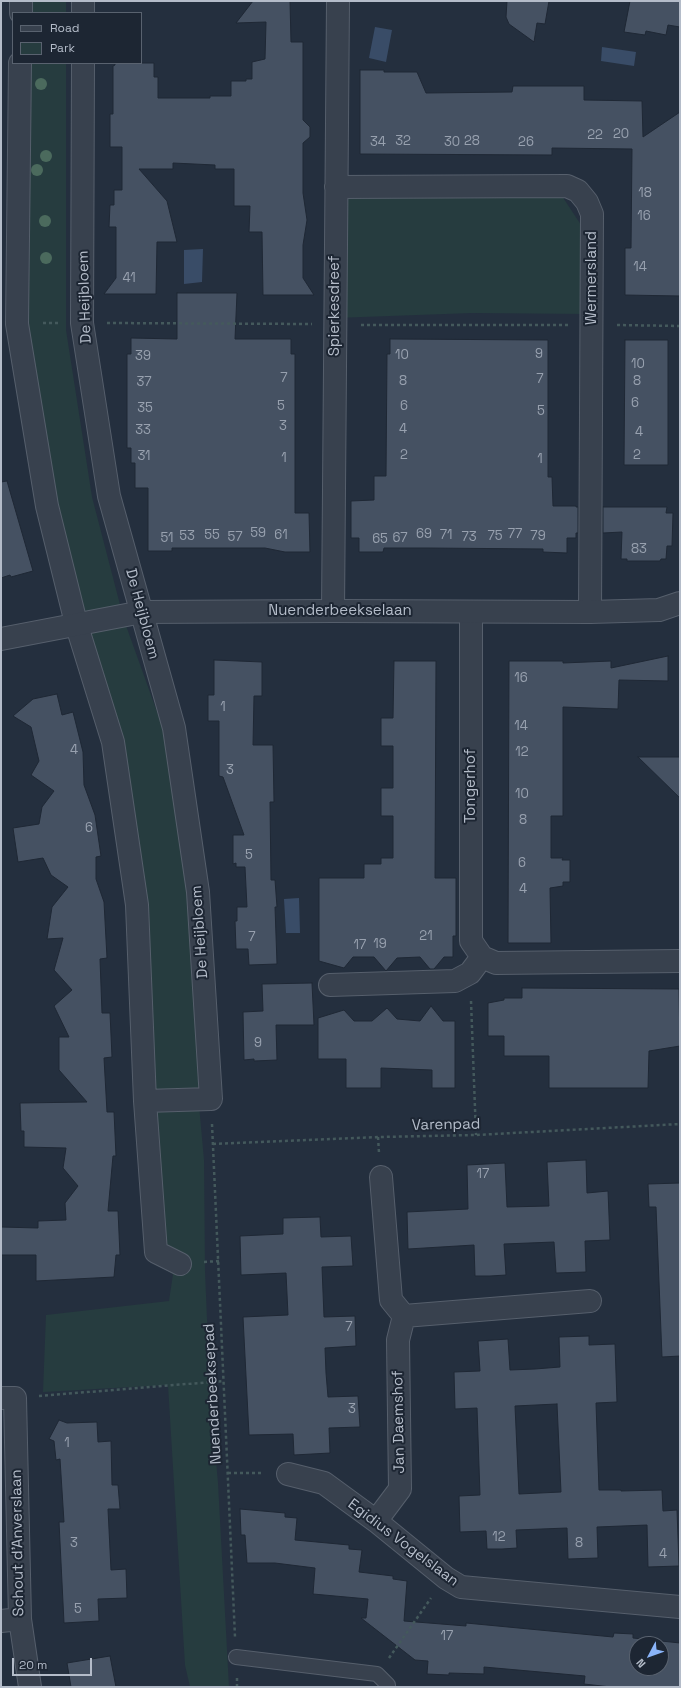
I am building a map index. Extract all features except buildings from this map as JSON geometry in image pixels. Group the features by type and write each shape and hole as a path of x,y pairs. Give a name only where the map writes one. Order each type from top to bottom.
{"street":[{"path":"21,1 21,12"},
{"path":"83,1 83,12"},
{"name":"Spierkesdreef","path":"334,611 338,1"},
{"path":"20,64 17,324 47,506 76,623 113,742 137,905 146,1101 156,1252 180,1264"},
{"name":"De Heijbloem","path":"83,64 82,323 109,496 174,728 198,892 212,1099"},
{"name":"Wermersland","path":"336,187 567,186 578,191 587,202 592,214 590,612"},
{"name":"Nuenderbeekselaan","path":"1,639 76,623 142,612 590,612 659,610 680,603"},
{"name":"Tongerhof","path":"471,612 471,941 476,965"},
{"path":"330,985 455,981 476,965 496,963 680,961"},
{"path":"146,1101 212,1099"},
{"path":"381,1177 391,1300 404,1316 590,1301"},
{"name":"Jan Daemshof","path":"376,1521 400,1490 398,1340 404,1316"},
{"name":"Schout d'Anverslaan","path":"8,1398 10,1620 30,1687"},
{"name":"Egidius Vogelslaan","path":"288,1474 324,1483 376,1521 446,1578 462,1588 680,1607"}],"lane":[{"path":"236,1657 377,1674 388,1685 388,1687"}],"path":[{"path":"476,965 476,1135"},
{"name":"Nuenderbeeksepad","path":"212,1099 237,1687"},
{"name":"Varenpad","path":"213,1144 378,1137 476,1135 680,1124"},
{"path":"8,1398 224,1381"},
{"path":"228,1473 288,1474"},
{"path":"377,1674 446,1578"}],"green space":[{"path":"25,1 66,1 66,12 25,12"},
{"path":"24,64 66,64 66,330 92,497 124,620 166,737 191,902 199,1105 204,1160 205,1271 210,1391 218,1483 229,1687 190,1687 185,1665 168,1385 43,1392 46,1315 169,1301 173,1274 149,1261 138,1111 129,914 105,751 50,510 21,331"},
{"path":"339,195 562,196 581,225 587,314 472,313 335,318"}],"water":[{"path":"375,27 392,30 386,62 369,58"},
{"path":"602,47 636,52 634,66 601,61"},
{"path":"203,249 202,282 184,284 184,250"},
{"path":"299,898 300,933 286,933 284,899"}]}
